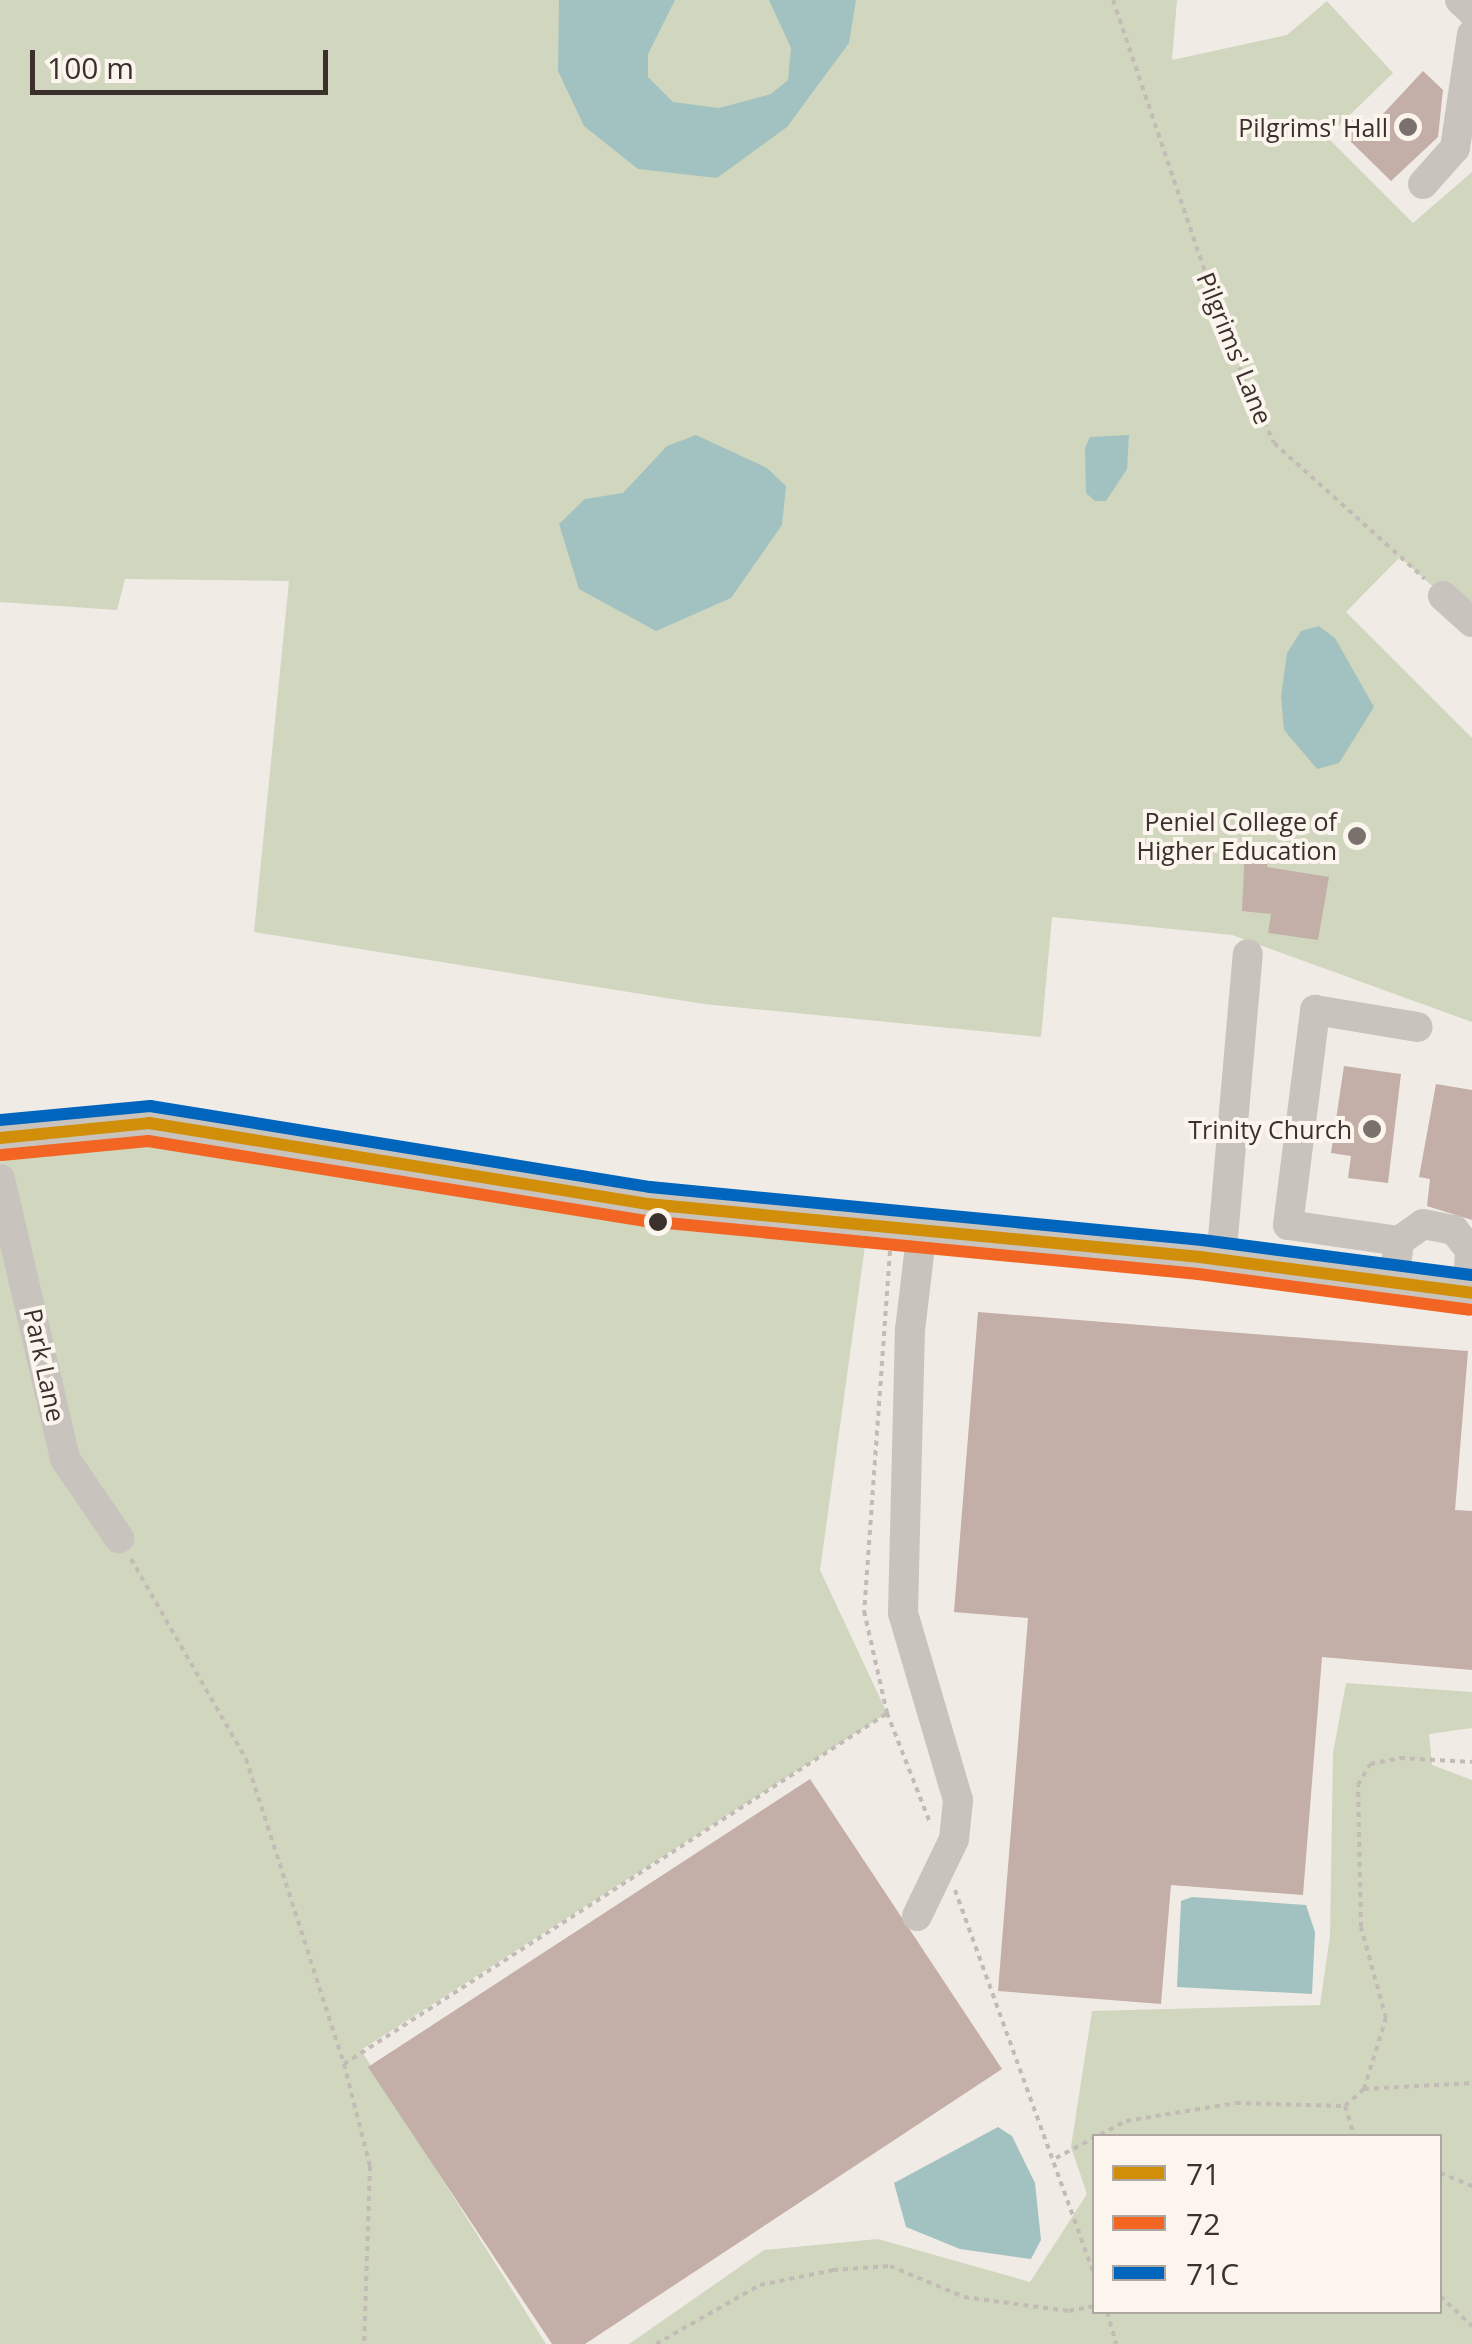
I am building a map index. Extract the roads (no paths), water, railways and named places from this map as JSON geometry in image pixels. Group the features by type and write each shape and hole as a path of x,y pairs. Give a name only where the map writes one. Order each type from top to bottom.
{"street":[{"path":"1460,0 1472,11"},
{"path":"1424,184 1455,148 1472,34"},
{"path":"1443,596 1472,622"},
{"path":"1220,1260 1248,954"},
{"path":"0,1138 148,1124 648,1204 1220,1260 1470,1293 1470,1250 1454,1230 1423,1224 1399,1241 1288,1226 1315,1010 1418,1027"},
{"name":"Park Lane","path":"0,1179 65,1460 119,1538"},
{"path":"917,1916 954,1838 958,1800 902,1613 910,1330 922,1230"},
{"path":"1394,1283 1399,1241"}],"water":[{"path":"559,0 675,0 648,54 648,77 673,102 719,108 771,94 788,80 791,48 769,0 856,0 849,43 787,127 717,178 638,169 584,126 558,71"},
{"path":"696,435 767,468 786,486 782,525 731,598 656,631 579,589 559,524 585,499 623,493 667,446"},
{"path":"1129,435 1127,469 1106,501 1095,501 1086,493 1085,448 1090,437"},
{"path":"1319,626 1335,638 1374,707 1339,763 1317,769 1284,730 1281,696 1287,653 1301,631"},
{"path":"1192,1897 1306,1905 1315,1932 1312,1994 1177,1987 1181,1901"},
{"path":"998,2127 1012,2136 1035,2183 1041,2240 1031,2259 960,2249 906,2227 894,2183"}],"place":[{"name":"Pilgrims' Hall","path":"1408,127"},
{"name":"Peniel College of Higher Education","path":"1357,836"},
{"name":"Trinity Church","path":"1372,1129"}]}
